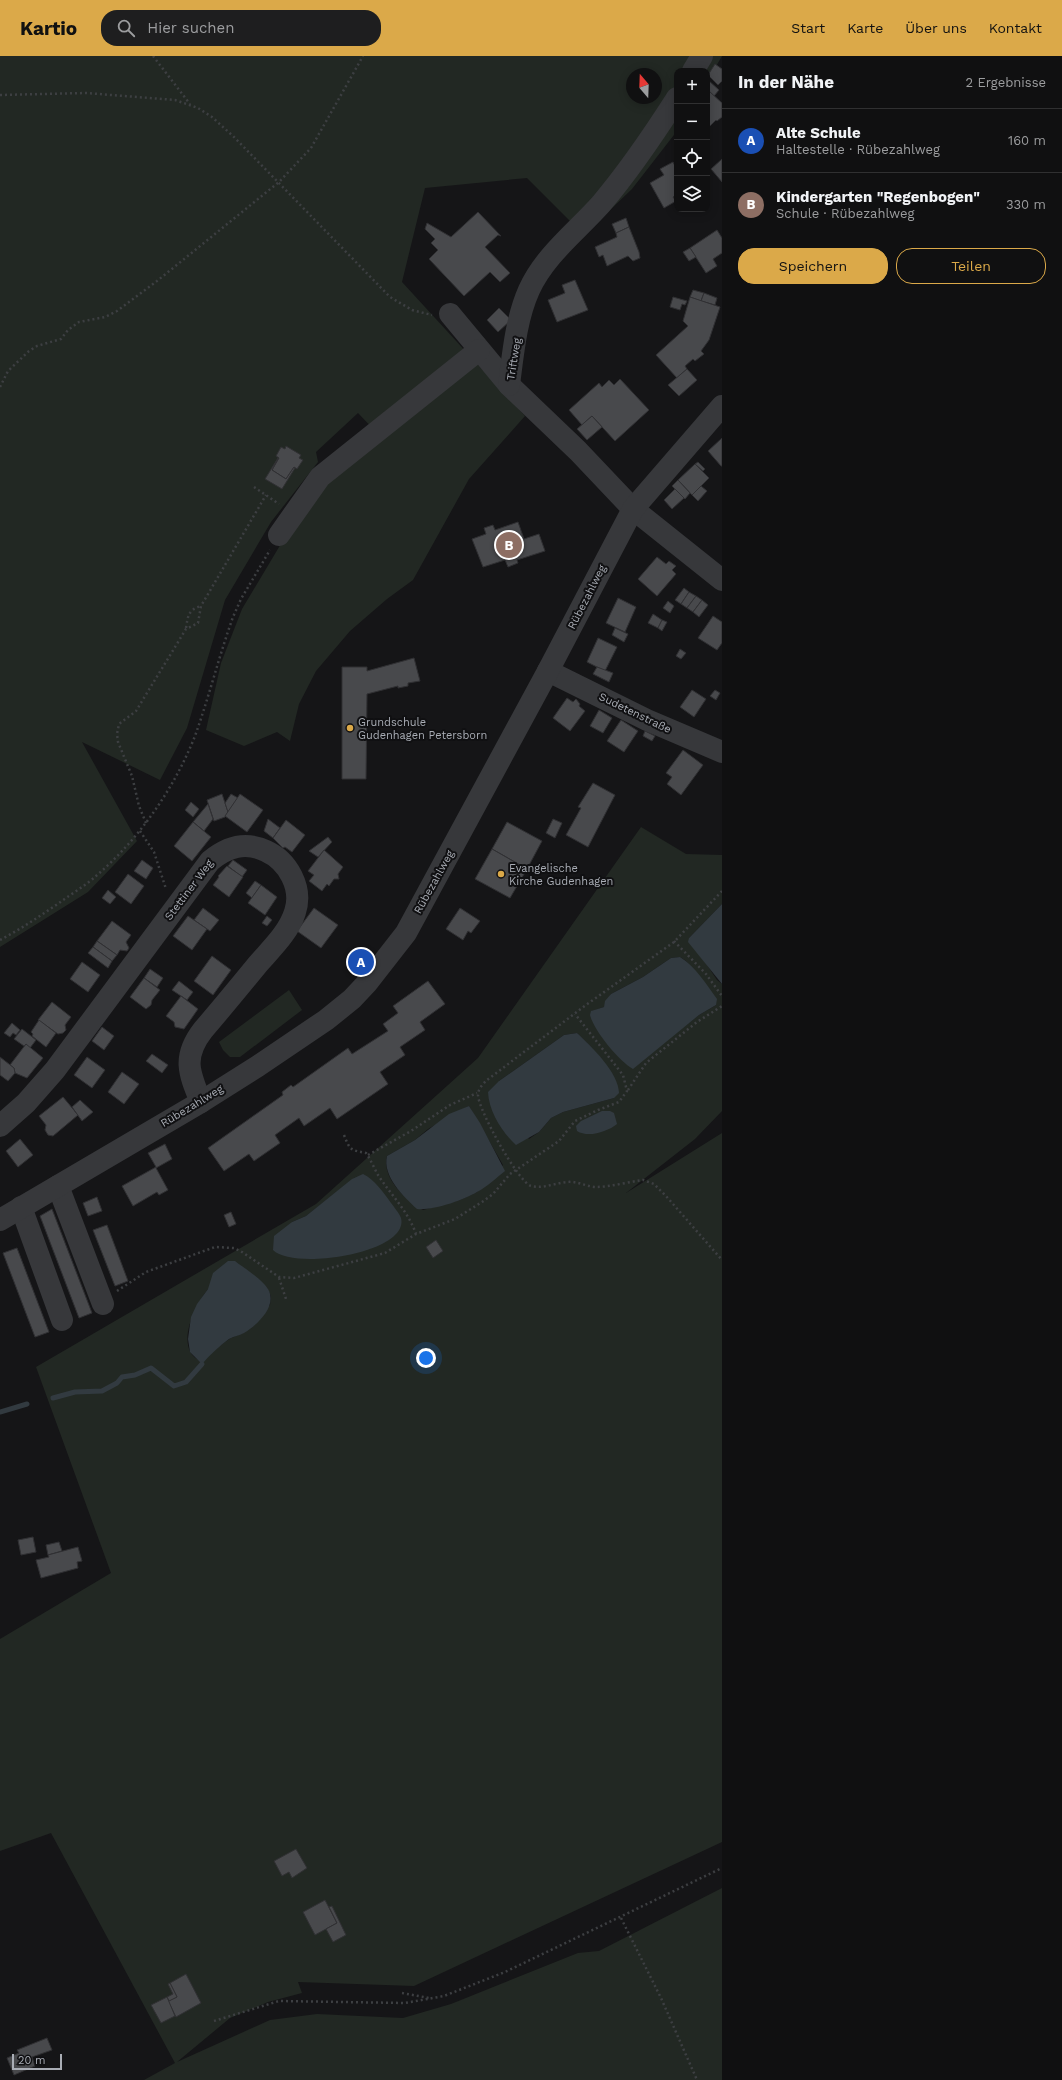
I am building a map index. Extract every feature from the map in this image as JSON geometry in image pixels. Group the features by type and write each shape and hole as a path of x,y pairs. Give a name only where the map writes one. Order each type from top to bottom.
{"street":[{"path":"695,68 702,56"},
{"name":"Triftweg","path":"674,102 626,171 598,207 552,255 536,278 529,291 519,324 509,385 578,451 633,508 722,580"},
{"path":"450,314 509,385"},
{"path":"279,534 320,477 338,461 479,350"},
{"name":"Rübezahlweg","path":"0,1220 201,1102 330,1017 352,999 384,963 406,933 548,671 633,508 722,406"},
{"name":"Sudetenstraße","path":"548,671 647,720 722,752"},
{"name":"Stettiner Weg","path":"0,1126 26,1103 55,1070 210,860 231,848 243,845 252,846 269,852 284,864 291,874 296,887 297,906 286,932 203,1030 192,1047 189,1066 190,1075 201,1102"},
{"path":"58,1186 102,1301"},
{"path":"21,1207 62,1320"}],"path":[{"path":"153,56 190,104"},
{"path":"0,387 8,371 29,351 37,346 61,339 68,330 79,322 105,317 116,311 157,281 279,182 311,148 362,56"},
{"path":"0,95 86,93 175,100 190,104 212,117 279,182 390,297 412,310 433,315 450,314"},
{"path":"254,487 293,516"},
{"path":"186,629 198,623 201,606 266,495"},
{"path":"0,940 36,919 95,877 126,849 146,823 177,775 186,758 195,735 233,617 248,586 279,534"},
{"path":"146,823 139,806 132,776 118,742 117,734 120,724 133,715 186,629 188,615 191,610 201,606"},
{"path":"140,831 152,849 159,868"},
{"path":"368,1155 411,1131 456,1102 478,1093 488,1080 574,1014 674,941 722,891"},
{"path":"674,941 706,974 722,996"},
{"path":"102,1301 146,1272 215,1247 234,1248 279,1277 294,1278 385,1253 416,1234 455,1219 482,1202 516,1170 542,1154 559,1141 575,1121 619,1102 646,1064 697,1022 722,1006"},
{"path":"574,1014 623,1075 627,1091"},
{"path":"478,1093 484,1116 516,1170 528,1185 540,1187 568,1182 594,1187 643,1180 650,1181 666,1196 722,1260"},
{"path":"344,1135 349,1148 353,1151 366,1153 368,1155 379,1176 409,1216 416,1234"},
{"path":"279,1277 286,1299"},
{"path":"214,2021 279,2001 397,2003 434,1999 500,1974 621,1918 722,1868"},
{"path":"621,1918 661,1998 697,2080"},
{"path":"402,1993 434,1999"}],"shaded area":[{"path":"0,56 722,56 710,77 710,68 674,68 674,135 632,189 584,235 527,178 425,188 402,282 525,416 469,479 413,580 387,599 350,631 316,671 299,704 290,741 277,732 244,746 206,730 221,663 242,609 285,537 326,478 379,435 358,413 316,452 318,462 271,522 225,600 187,728 160,780 82,742 137,841 88,892 0,947"},
{"path":"641,827 686,854 722,855 722,904 689,938 717,980 722,984 722,1111 695,1139 626,1193 722,1133 722,1842 414,1986 298,1982 302,1993 268,2002 230,2018 177,2062 270,2020 317,2014 403,2018 451,2004 578,1953 599,1951 722,1888 722,2080 144,2080 175,2063 51,1833 0,1851 0,1639 111,1573 36,1367 316,1204 478,1058","holes":["680,957 686,961 716,1005 699,1015 653,1051 621,1059 602,1036 592,1011 604,1007 611,994 643,977 671,958","577,1033 591,1047 613,1075 614,1098 563,1112 551,1118 539,1132 529,1139 499,1081 564,1035","469,1106 503,1165 477,1192 460,1200 423,1210 410,1201 397,1188 388,1172 386,1164 387,1156 415,1140 428,1129","357,1176 273,1249 292,1222 306,1216","267,1288 271,1296 270,1305 243,1333 231,1338 216,1348 202,1363 191,1353 188,1346 187,1337 191,1320 199,1302 208,1289"]},
{"path":"722,904 722,984 688,942 689,938"},
{"path":"680,957 696,971 705,982 717,999 716,1005 699,1015 633,1069 614,1053 596,1029 590,1015 591,1011 604,1007 605,1001 611,994 643,977 671,958"},
{"path":"289,990 302,1010 240,1057 230,1057 223,1050 219,1042"},
{"path":"577,1033 603,1060 618,1085 619,1093 614,1098 563,1112 551,1118 539,1132 516,1145 501,1128 497,1121 491,1107 488,1092 499,1081 564,1035"},
{"path":"469,1106 480,1123 505,1171 484,1188 471,1195 439,1207 417,1209 395,1186 386,1164 387,1156 415,1140 449,1114"},
{"path":"602,1111 610,1111 614,1113 617,1124 603,1132 592,1134 577,1131 576,1126 581,1121"},
{"path":"363,1174 371,1179 385,1195 401,1218 399,1230 388,1241 370,1249 348,1255 325,1258 303,1259 285,1256 273,1250 274,1236 292,1222 306,1216 352,1179"},
{"path":"228,1261 235,1261 261,1281 268,1289 270,1302 265,1314 255,1325 244,1333 225,1342 202,1364 190,1352 188,1339 191,1317 197,1304 208,1289 213,1273"}],"building":[{"path":"715,64 722,69 722,81 718,85 710,77 710,72"},
{"path":"710,82 719,90 714,96 710,93"},
{"path":"710,92 722,103 722,117 717,121 716,120 710,126"},
{"path":"722,159 722,182 711,169"},
{"path":"673,162 674,164 674,202 664,208 650,183 664,175 660,169"},
{"path":"478,212 501,236 498,235 485,247 510,273 500,282 490,272 464,296 429,259 438,250 431,243 435,239 425,229 427,223 451,237"},
{"path":"626,218 629,227 616,233 612,224"},
{"path":"629,227 640,258 633,261 628,256 607,266 603,255 599,257 595,247 617,237 616,233"},
{"path":"717,230 722,238 722,253 713,259 717,266 706,273 690,248"},
{"path":"690,248 696,257 689,261 683,252"},
{"path":"575,280 588,310 557,322 548,300 565,293 562,285"},
{"path":"693,290 704,293 701,301 690,297"},
{"path":"704,293 717,298 715,305 701,301"},
{"path":"673,297 687,301 685,305 682,304 680,310 670,307"},
{"path":"690,297 720,307 709,340 701,351 704,354 695,361 693,359 685,366 687,369 677,378 656,355 688,326 683,321"},
{"path":"499,308 511,320 498,332 487,320"},
{"path":"687,369 697,380 679,396 668,385"},
{"path":"620,379 649,410 615,441 592,416 582,425 569,410 599,383 602,387 609,380 614,385"},
{"path":"592,416 602,427 587,440 577,429"},
{"path":"722,438 722,466 721,466 708,451"},
{"path":"286,446 301,455 299,458 303,460 297,469 294,467 286,479 272,470 279,458 276,456 281,447 285,449"},
{"path":"278,458 272,470 286,479 294,467 295,468 282,489 265,479"},
{"path":"698,462 705,469 703,471 695,464"},
{"path":"695,464 709,478 692,495 678,480"},
{"path":"678,480 690,493 685,499 672,486"},
{"path":"701,486 707,491 698,501 692,495"},
{"path":"675,489 684,498 672,509 664,500"},
{"path":"518,522 524,539 539,534 545,551 517,560 518,563 508,567 505,560 483,567 472,539 486,534 484,528 493,525 495,530"},
{"path":"657,557 666,564 669,561 676,566 672,570 676,574 657,596 638,579"},
{"path":"684,588 689,592 681,604 675,600"},
{"path":"689,592 696,596 687,608 681,604"},
{"path":"696,596 702,600 693,612 687,608"},
{"path":"618,598 636,607 625,632 606,623"},
{"path":"702,600 708,605 699,617 693,612"},
{"path":"668,601 674,606 670,613 663,608"},
{"path":"653,614 662,620 658,628 648,623"},
{"path":"713,616 722,622 722,643 717,650 698,638"},
{"path":"662,620 667,622 662,631 658,628"},
{"path":"615,628 628,634 624,642 612,635"},
{"path":"598,638 617,647 605,671 587,662"},
{"path":"680,649 686,653 681,659 676,656"},
{"path":"414,658 420,681 408,683 408,686 398,688 398,686 367,694 366,779 342,779 342,667 367,667 367,671"},
{"path":"597,667 613,673 609,682 593,674"},
{"path":"692,690 706,699 694,717 680,707"},
{"path":"715,690 720,693 716,700 710,696"},
{"path":"567,698 573,702 576,699 580,704 579,706 585,711 570,731 553,718"},
{"path":"599,710 612,718 603,733 590,726"},
{"path":"621,720 638,731 624,752 607,741"},
{"path":"645,731 655,736 652,741 643,736"},
{"path":"683,750 703,765 681,795 667,784 672,777 666,773"},
{"path":"593,783 615,795 588,847 566,835 581,808 578,807"},
{"path":"222,794 228,812 225,817 214,821 207,800"},
{"path":"231,794 238,798 228,812 225,803"},
{"path":"240,794 263,810 247,832 225,816"},
{"path":"191,802 199,809 193,817 185,810"},
{"path":"208,804 213,819 204,831 193,822"},
{"path":"268,819 280,828 273,838 264,831"},
{"path":"553,819 562,823 555,838 546,833"},
{"path":"286,820 305,835 292,852 285,847 283,848 273,838"},
{"path":"193,822 211,837 192,861 174,846"},
{"path":"507,822 542,841 527,869 492,849"},
{"path":"328,837 332,842 318,857 309,851"},
{"name":"Evangelische Kirche Gudenhagen","path":"492,849 527,869 510,898 475,879"},
{"path":"324,850 343,867 338,874 339,879 334,879 329,886 327,884 322,891 309,881 314,875 308,871"},
{"path":"142,860 153,868 146,879 134,871"},
{"path":"233,860 247,870 242,877 228,866"},
{"path":"227,866 243,877 229,897 213,885 219,877 218,876"},
{"path":"128,874 144,886 131,904 115,892"},
{"path":"255,881 261,885 252,898 246,893"},
{"path":"261,885 277,897 265,915 248,903"},
{"path":"108,890 116,897 110,904 102,898"},
{"path":"203,908 219,920 210,931 194,920"},
{"path":"314,908 338,925 321,948 297,931"},
{"path":"460,908 480,921 471,933 468,931 463,940 446,929"},
{"path":"188,916 207,929 192,950 173,936"},
{"path":"267,916 272,920 267,926 262,923"},
{"path":"112,921 131,935 126,942 129,948 127,951 120,950 117,955 97,941"},
{"path":"97,941 117,955 112,961 93,947"},
{"path":"93,947 112,961 108,968 88,953"},
{"path":"212,956 231,970 213,995 194,981"},
{"path":"82,962 100,975 88,992 70,979"},
{"path":"150,969 163,978 157,987 144,978"},
{"path":"144,978 160,990 152,1000 151,1005 146,1009 130,997"},
{"path":"179,981 193,992 187,1000 172,990"},
{"path":"428,981 445,1004 420,1022 425,1030 400,1047 405,1055 380,1072 388,1084 337,1119 330,1108 304,1126 299,1118 275,1135 280,1143 254,1161 249,1154 224,1171 208,1148 283,1095 282,1092 291,1085 293,1087 348,1048 352,1054 388,1031 383,1024 398,1013 393,1006"},
{"path":"181,996 198,1009 184,1029 175,1027 174,1022 166,1016"},
{"path":"52,1002 71,1017 65,1025 66,1030 63,1033 58,1034 38,1020"},
{"path":"39,1020 56,1033 46,1047 32,1036 33,1034 31,1032"},
{"path":"12,1023 20,1030 16,1035 13,1033 10,1037 4,1033"},
{"path":"102,1027 114,1036 104,1050 92,1041"},
{"path":"22,1029 36,1040 30,1048 26,1044 24,1046 14,1039"},
{"path":"26,1044 43,1058 27,1078 15,1073 14,1068 10,1065"},
{"path":"152,1054 168,1065 162,1073 146,1061"},
{"path":"0,1057 14,1068 15,1073 8,1081 0,1075"},
{"path":"87,1057 105,1070 92,1088 74,1075"},
{"path":"122,1072 139,1084 124,1104 108,1092"},
{"path":"63,1097 78,1115 53,1136 48,1135 45,1130 46,1125 39,1116"},
{"path":"80,1100 93,1112 82,1121 72,1107"},
{"path":"20,1139 33,1155 18,1167 6,1151"},
{"path":"165,1144 172,1159 156,1168 168,1190 159,1195 157,1192 133,1206 122,1186 156,1167 148,1153"},
{"path":"97,1197 102,1211 88,1216 83,1203"},
{"path":"52,1209 92,1313 79,1318 40,1216"},
{"path":"231,1212 236,1224 229,1227 224,1215"},
{"path":"107,1225 128,1281 115,1286 93,1230"},
{"path":"436,1240 443,1251 433,1258 426,1247"},
{"path":"17,1248 49,1332 35,1337 3,1253"},
{"path":"33,1537 36,1552 21,1555 18,1540"},
{"path":"59,1542 62,1551 48,1555 46,1545"},
{"path":"78,1547 82,1561 77,1562 78,1568 41,1578 36,1560 49,1557 48,1555"},
{"path":"296,1849 307,1868 292,1878 289,1872 282,1876 274,1861"},
{"path":"325,1900 337,1923 315,1935 303,1912"},
{"path":"332,1906 346,1935 333,1942 326,1929 337,1923 329,1907"},
{"path":"186,1974 201,2003 176,2017 168,2001 177,1997 170,1983"},
{"path":"170,1983 177,1997 169,2001 167,1997 173,1994 168,1984"},
{"path":"167,1997 175,2016 161,2023 151,2005"},
{"path":"47,2038 52,2050 32,2057 35,2066 14,2075 7,2058 19,2053 17,2050"}],"waterway":[{"path":"53,1398 75,1392 102,1391 117,1383 122,1377 135,1375 151,1368 174,1386 186,1382 202,1364"},
{"path":"0,1412 27,1404"}],"place":[{"name":"Kindergarten \"Regenbogen\"","path":"509,545"},
{"name":"Grundschule Gudenhagen Petersborn","path":"350,728"},
{"name":"Evangelische Kirche Gudenhagen","path":"501,874"},
{"name":"Alte Schule","path":"361,962"}]}
